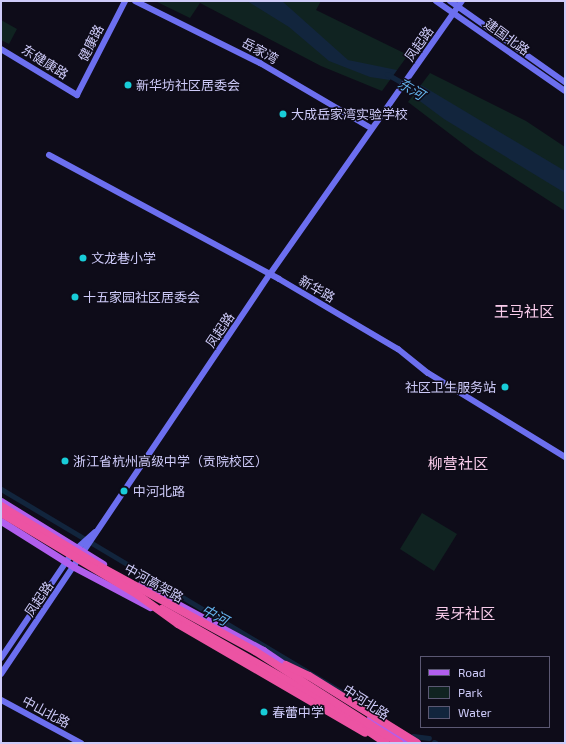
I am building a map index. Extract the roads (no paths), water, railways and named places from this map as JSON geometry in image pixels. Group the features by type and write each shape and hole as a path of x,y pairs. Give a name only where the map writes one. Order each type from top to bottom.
{"highway":[{"name":"中河高架路","path":"1,506 101,567 255,651 399,743"},
{"name":"中河高架路","path":"1,513 138,595 320,699 386,743"},
{"path":"138,595 178,624 367,734"},
{"path":"255,651 309,676 416,743"}],"main road":[{"name":"健康路","path":"77,95 125,1"},
{"name":"岳家湾","path":"135,1 260,63 371,128"},
{"name":"建国北路","path":"436,1 565,91"},
{"name":"建国北路","path":"450,1 460,4 565,82"},
{"name":"凤起路","path":"1,674 74,567 84,544 98,530 270,274 371,128 460,4"},
{"name":"东健康路","path":"1,49 77,95"},
{"name":"新华路","path":"49,155 270,274 398,349 428,373 565,457"},
{"name":"中河北路","path":"1,501 84,544 263,650 406,743"},
{"name":"中河北路","path":"1,521 74,567 174,619 380,743"},
{"path":"1,658 66,562 84,544"},
{"name":"中山北路","path":"1,700 81,743"}],"water":[{"path":"247,1 282,1 348,60 397,70 390,80 370,77 329,61 289,27"},
{"path":"421,85 565,171 565,193 444,119 413,96"}],"waterway":[{"name":"东河","path":"387,74 421,94"},
{"name":"中河","path":"1,489 342,692"},
{"name":"中河","path":"413,736 429,738"}],"place":[{"name":"新华坊社区居委会","path":"128,85"},
{"name":"大成岳家湾实验学校","path":"283,114"},
{"name":"文龙巷小学","path":"83,258"},
{"name":"十五家园社区居委会","path":"75,297"},
{"name":"社区卫生服务站","path":"505,387"},
{"name":"浙江省杭州高级中学（贡院校区）","path":"65,461"},
{"name":"中河北路","path":"124,491"},
{"name":"春蕾中学","path":"264,712"}],"district":[{"name":"王马社区","path":"524,312"},
{"name":"柳营社区","path":"458,464"},
{"name":"吴牙社区","path":"465,614"}]}
